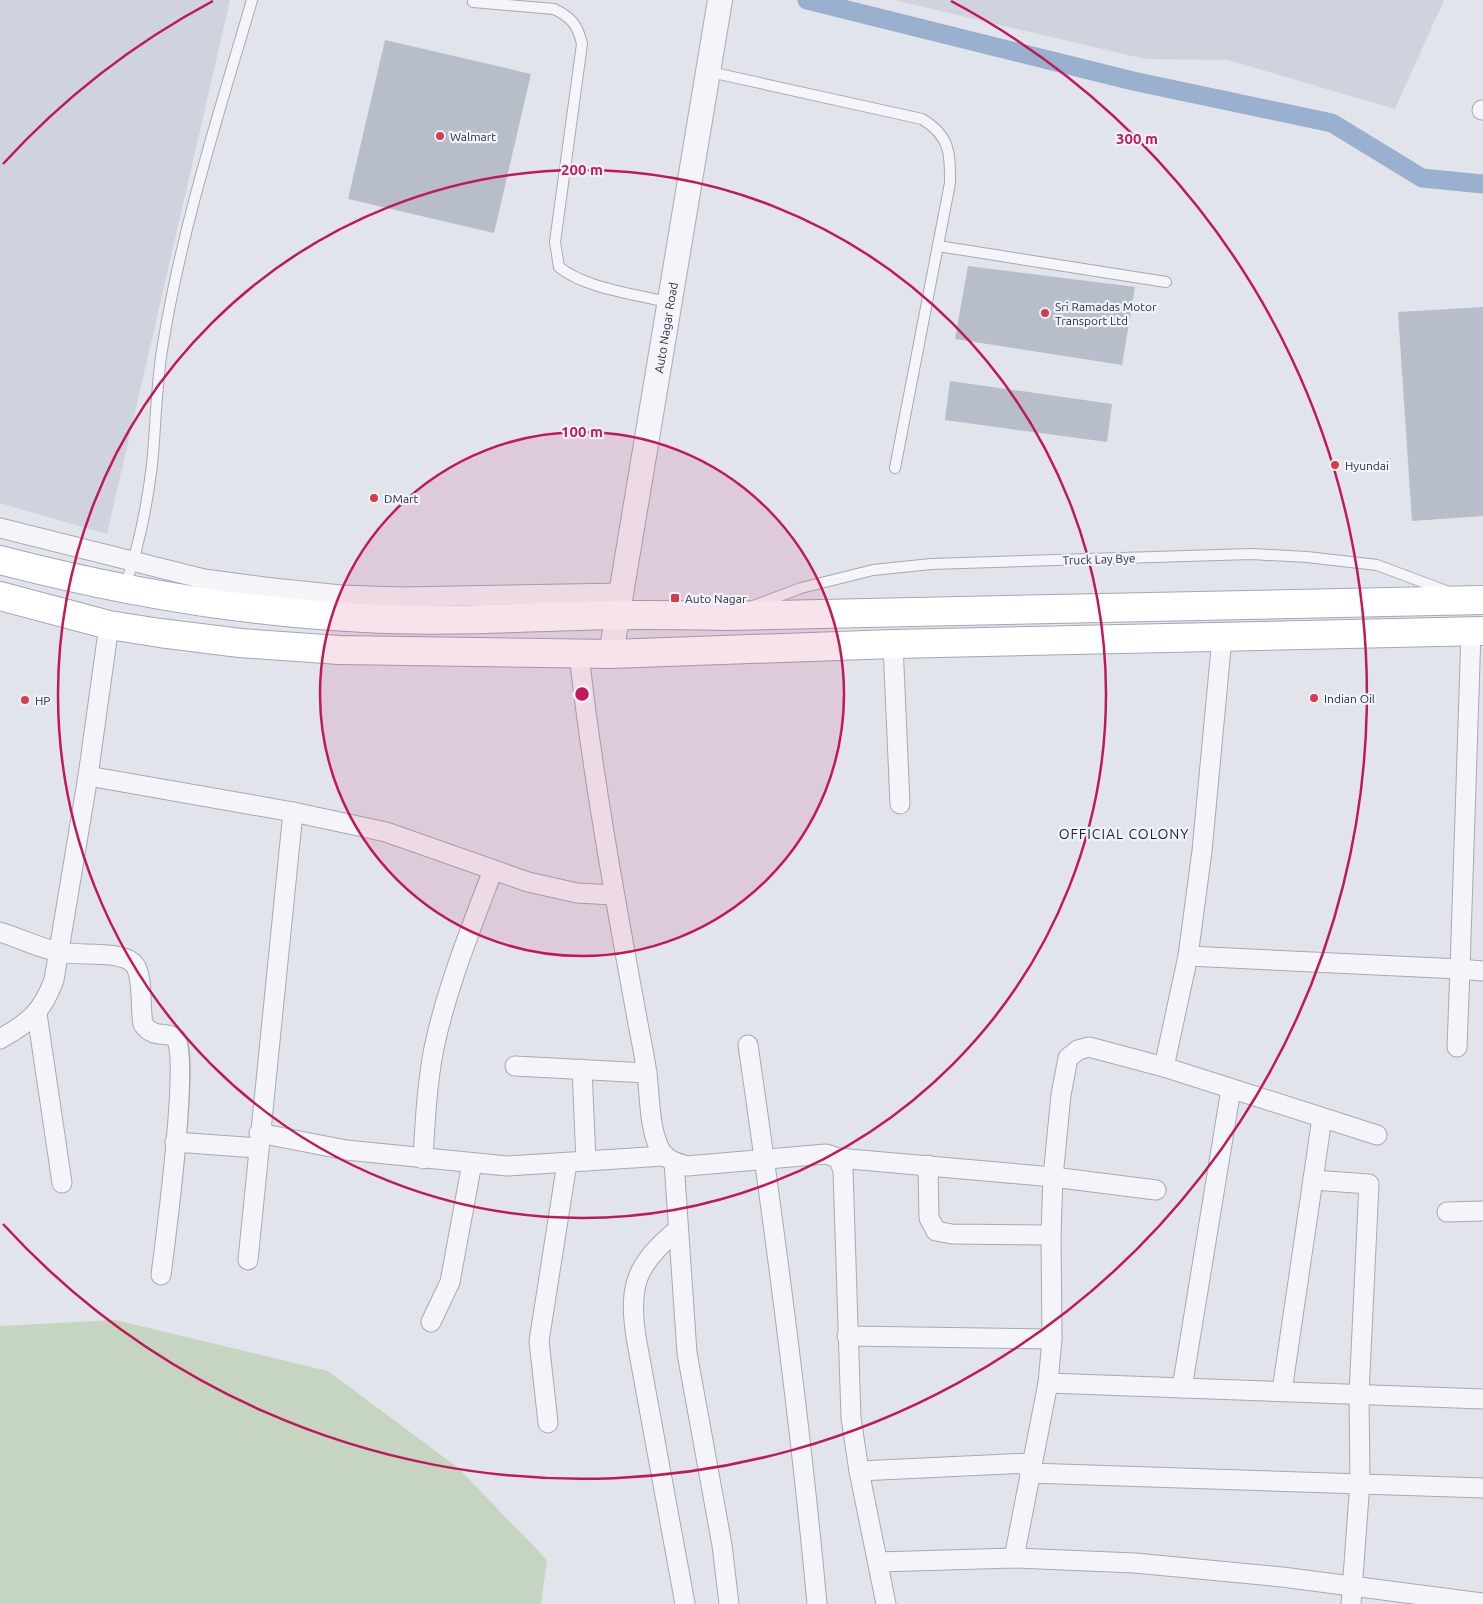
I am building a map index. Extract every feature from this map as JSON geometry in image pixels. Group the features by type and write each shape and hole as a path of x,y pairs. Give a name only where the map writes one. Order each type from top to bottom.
{"main road":[{"path":"0,560 124,589 250,610 366,619 510,618 620,604 726,616 1478,600"},
{"path":"0,596 109,625 240,643 339,650 611,654 894,644 1477,632"}],"street":[{"name":"Auto Nagar Road","path":"611,654 710,72 720,0"},
{"path":"0,528 204,579 342,595 620,604"},
{"path":"0,1039 18,1029 37,1014 46,1002 54,980 88,776 109,625"},
{"path":"1458,1046 1460,969 1477,632"},
{"path":"1164,1067 1188,956 1202,851 1222,638"},
{"path":"894,644 900,804"},
{"path":"579,654 587,724 614,895 647,1073 653,1128 669,1159 687,1353 722,1545 729,1604"},
{"path":"88,776 293,812 386,832 552,889 598,896 614,895"},
{"path":"248,1260 258,1141 293,812"},
{"path":"423,1158 428,1090 440,1023 468,936 493,870"},
{"path":"0,932 60,953 118,956 131,960 136,968 143,1024 153,1034 176,1039 179,1045 180,1067 175,1142 161,1275"},
{"path":"1188,956 1483,971"},
{"path":"37,1014 62,1183"},
{"path":"748,1045 765,1159 810,1522 818,1604"},
{"path":"1014,1558 1048,1383 1052,1339 1051,1235 1053,1177 1062,1087 1068,1058 1078,1050 1090,1047 1164,1067 1377,1136"},
{"path":"515,1066 647,1073"},
{"path":"582,1070 586,1161"},
{"path":"1182,1388 1231,1089"},
{"path":"1282,1391 1322,1118"},
{"path":"175,1142 258,1141 507,1166 586,1161 669,1159 687,1166 826,1154 838,1158 1053,1177 1156,1190"},
{"path":"838,1158 843,1170 851,1418 859,1471 886,1604"},
{"path":"431,1322 450,1282 472,1163"},
{"path":"548,1423 539,1341 566,1163"},
{"path":"928,1165 929,1218 936,1231 952,1234 1051,1235"},
{"path":"1313,1180 1369,1184 1359,1394 1360,1482 1352,1595"},
{"path":"1447,1212 1483,1211"},
{"path":"677,1230 654,1249 645,1262 634,1290 632,1302 636,1337 685,1604"},
{"path":"847,1336 1052,1339"},
{"path":"1048,1383 1483,1399"},
{"path":"859,1471 1030,1468 1483,1488"},
{"path":"878,1562 1014,1558 1136,1563 1282,1577 1352,1595 1483,1603"}],"lane":[{"path":"124,589 134,563 147,501 163,346 169,314 201,176 252,0"},
{"path":"473,2 554,10 566,15 574,22 579,32 582,44 555,242 559,267 570,275 584,281 671,303"},
{"path":"710,72 922,119 934,126 946,140 950,158 950,183 895,468"},
{"path":"938,246 1166,282"},
{"name":"Truck Lay Bye","path":"726,616 801,588 874,570 931,564 1251,554 1307,557 1378,565 1478,600"}],"shaded area":[{"path":"0,0 230,0 107,534 0,503"},
{"path":"894,0 1444,0 1395,109 1228,60 1145,59"}],"green space":[{"path":"115,1320 328,1371 457,1467 547,1560 541,1604 0,1604 0,1326"}],"building":[{"name":"Walmart","path":"385,40 531,74 494,233 348,199"},
{"name":"Sri Ramadas Motor Transport Ltd","path":"968,266 1135,287 1122,365 955,339"},
{"path":"1483,307 1483,516 1412,521 1398,312"},
{"path":"950,381 1112,404 1107,442 945,420"}],"waterway":[{"path":"807,0 1133,81 1332,123 1422,178 1483,184"}],"place":[{"name":"Walmart","path":"440,136"},
{"name":"Sri Ramadas Motor Transport Ltd","path":"1045,313"},
{"name":"Hyundai","path":"1335,465"},
{"name":"DMart","path":"374,498"},
{"name":"Auto Nagar","path":"675,598"},
{"name":"Indian Oil","path":"1314,698"},
{"name":"HP","path":"25,700"}],"district":[{"name":"OFFICIAL COLONY","path":"1124,834"}]}
